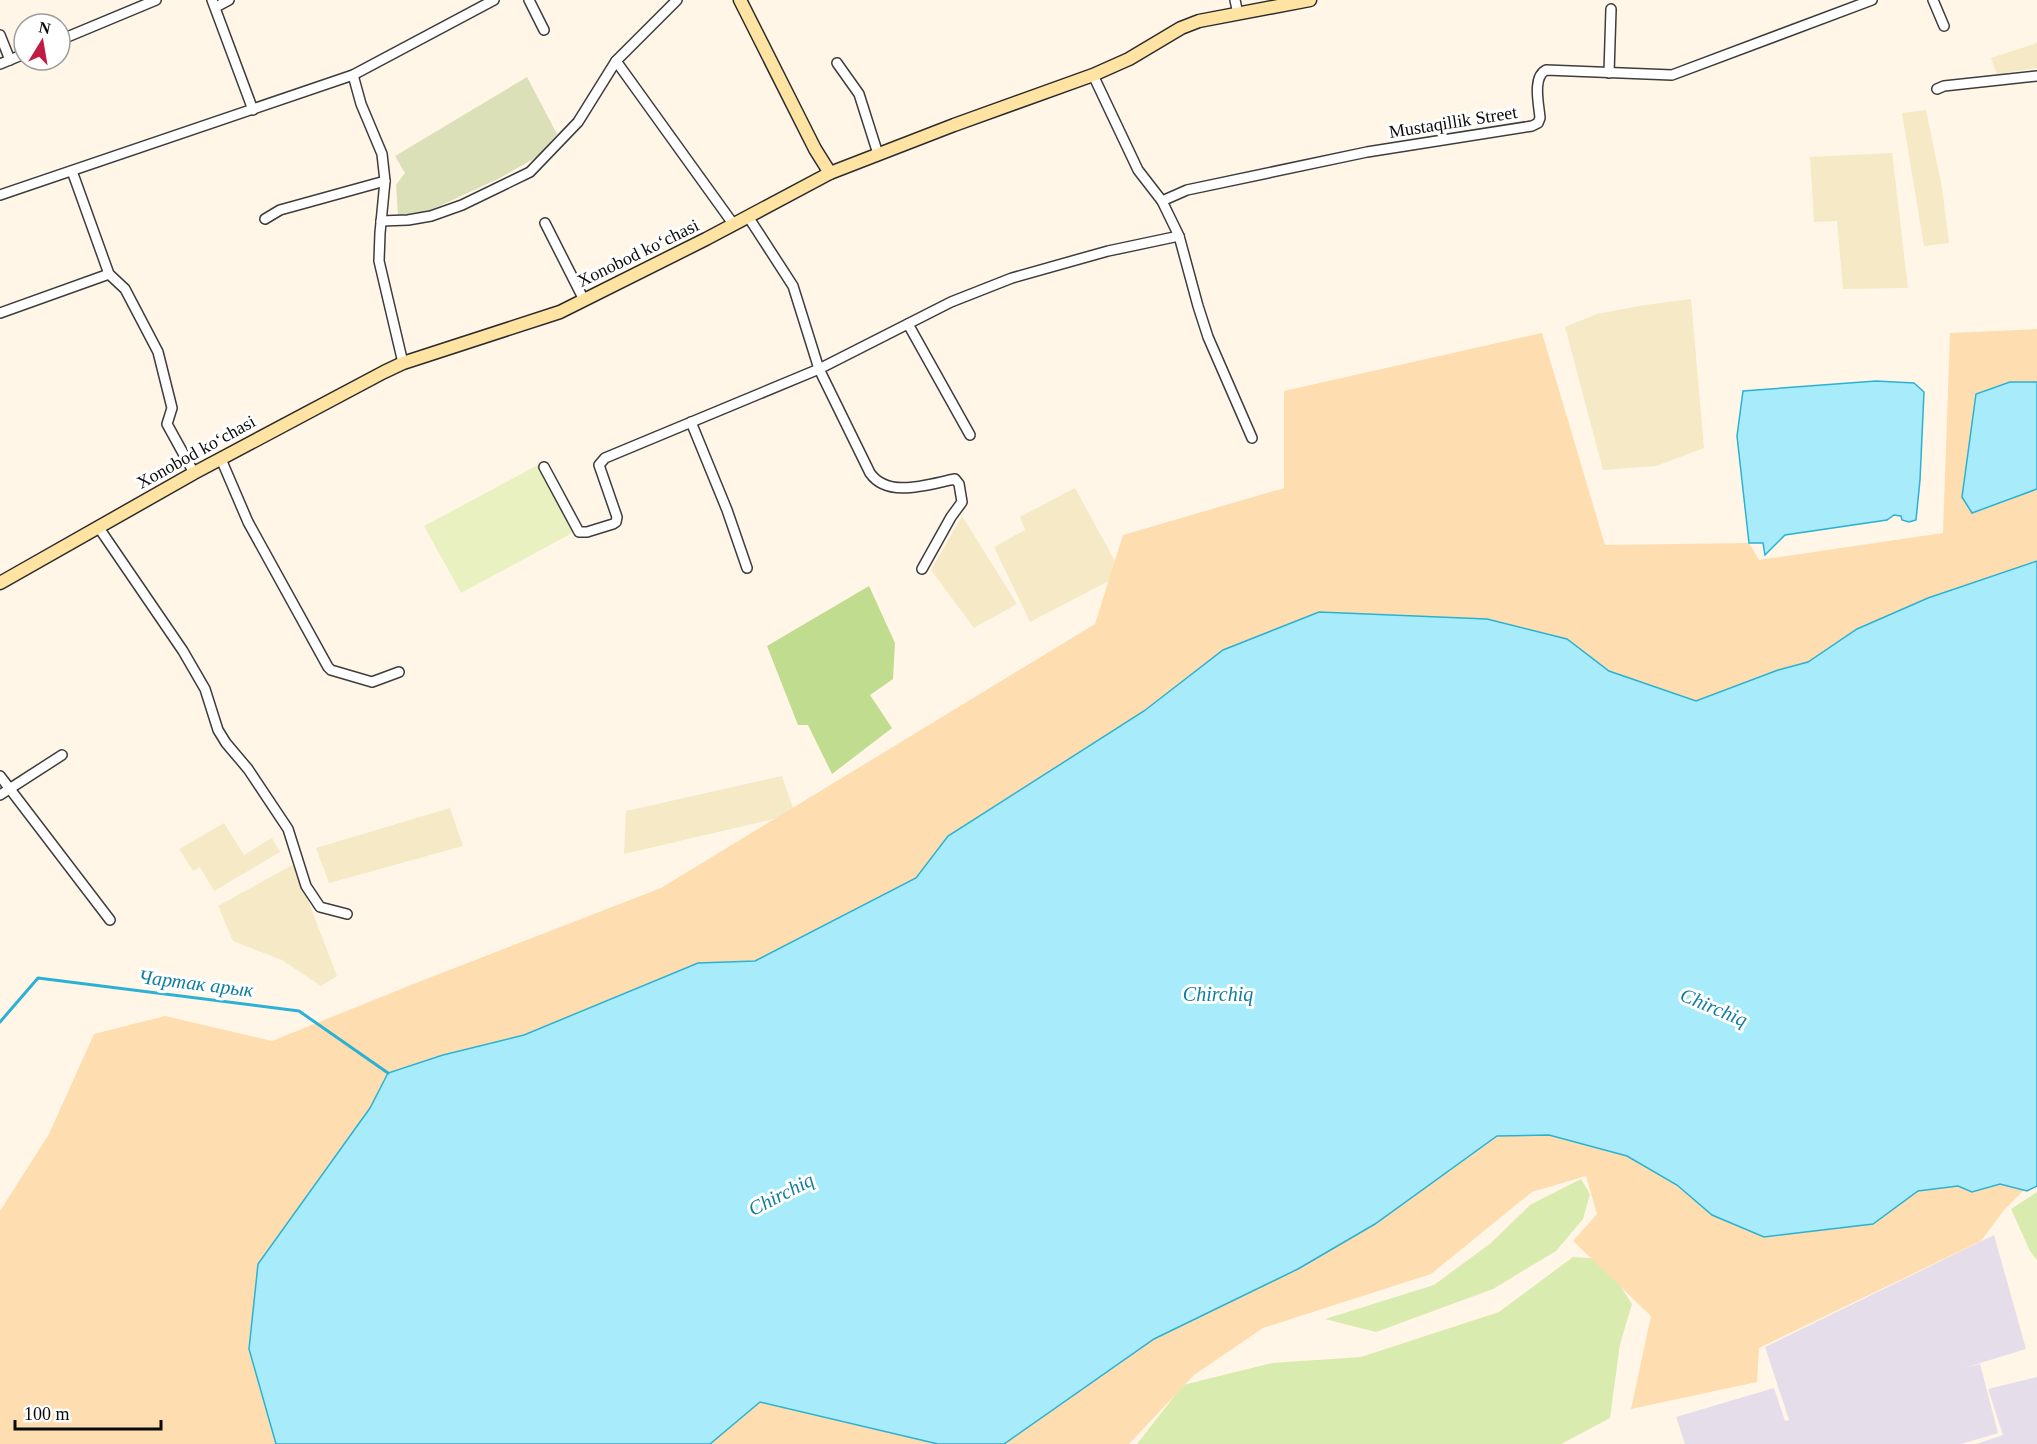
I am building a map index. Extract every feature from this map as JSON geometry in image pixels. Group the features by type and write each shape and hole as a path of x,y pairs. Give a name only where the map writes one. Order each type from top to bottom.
{"main road":[{"path":"740,0 815,149 830,173"},
{"name":"Xonobod koʻchasi","path":"0,583 194,473 403,363 560,312 749,218 830,173 1093,75 1129,59 1181,28 1199,21 1310,0"}],"street":[{"path":"72,34 156,0"},
{"path":"228,0 214,3 253,110"},
{"path":"468,0 474,10"},
{"path":"0,195 353,75 494,0"},
{"path":"529,0 544,30"},
{"path":"381,221 431,216 462,205 530,172 578,122 616,61 677,0"},
{"path":"1235,0 1238,14"},
{"name":"Mustaqillik Street","path":"1162,201 1187,190 1367,152 1532,126 1538,123 1540,118 1538,78 1546,70 1672,75 1872,0"},
{"path":"1933,0 1944,26"},
{"path":"1609,73 1611,9"},
{"path":"0,35 10,60 0,64"},
{"path":"616,61 734,225"},
{"path":"837,63 860,94 878,154"},
{"path":"353,75 361,104 382,154 385,181 379,261 403,363"},
{"path":"1093,75 1138,170 1162,201 1179,236 1208,337 1252,438"},
{"path":"1937,89 1944,86 2037,76"},
{"path":"72,171 109,274 125,289 158,352 172,408 167,424 194,473"},
{"path":"265,219 280,210 385,181"},
{"path":"749,218 793,286 819,369 876,482 881,485 909,488 955,479 959,484 962,502 922,569"},
{"path":"545,223 584,300"},
{"path":"544,467 579,532 587,532 613,524 617,520 600,471 601,461 819,369 951,302 1012,278 1108,251 1179,236"},
{"path":"0,313 109,274"},
{"path":"908,324 970,435"},
{"path":"691,422 727,510 747,568"},
{"path":"221,459 248,522 328,667 331,670 372,682 399,672"},
{"path":"99,528 183,651 205,689 222,737 248,769 288,829 306,886 320,907 347,914"},
{"path":"0,795 62,754"},
{"path":"0,776 110,921"}],"shaded area":[{"path":"2037,43 2037,68 1997,74 1991,58"},
{"path":"1926,110 1942,188 1949,243 1924,246 1902,113"},
{"path":"1892,153 1908,288 1843,289 1837,221 1814,222 1810,157"},
{"path":"1691,299 1704,448 1656,466 1603,470 1565,327 1597,314"},
{"path":"1075,488 1122,574 1030,622 994,547 1025,530 1020,517"},
{"path":"962,516 1017,604 974,628 931,570"},
{"path":"782,776 795,814 624,854 626,811"},
{"path":"450,808 463,846 329,883 316,848"},
{"path":"224,823 244,855 272,838 280,852 214,891 200,867 193,871 179,849"},
{"path":"294,864 337,976 321,986 282,960 233,941 218,906"},
{"path":"1994,1235 2026,1349 1964,1368 1980,1364 1998,1433 1961,1444 1685,1444 1676,1417 1774,1388 1785,1421 1789,1420 1765,1347"},
{"path":"2037,1377 2037,1444 1976,1444 2003,1435 1988,1389"}],"green space":[{"path":"527,77 557,134 537,157 498,179 422,214 398,215 396,185 405,173 395,156"},
{"path":"538,465 574,532 461,593 424,526"},
{"path":"869,586 895,643 893,679 870,695 892,728 832,774 808,725 798,725 767,646"},
{"path":"1581,1179 1590,1194 1583,1219 1556,1251 1493,1289 1376,1332 1325,1319 1434,1285 1491,1243 1530,1205"},
{"path":"2037,1192 2037,1260 2030,1251 2011,1209"},
{"path":"1573,1257 1603,1259 1632,1304 1620,1344 1610,1418 1561,1444 1137,1444 1183,1385 1272,1363 1361,1357 1499,1312"}],"sand":[{"name":"Chirchiq","path":"2037,329 2037,1177 2004,1210 1981,1241 1759,1348 1757,1382 1631,1409 1651,1316 1573,1241 1597,1214 1586,1176 1532,1192 1431,1274 1263,1328 1194,1375 1129,1444 0,1444 0,1211 49,1134 94,1034 165,1016 272,1041 661,888 1095,624 1123,535 1284,488 1284,391 1542,333 1605,545 1749,543 1759,560 1943,533 1950,333"}],"water":[{"path":"1876,381 1914,383 1924,392 1916,520 1909,522 1902,520 1901,516 1894,515 1887,520 1785,535 1765,555 1763,543 1749,543 1737,436 1743,391"},
{"path":"2010,382 2037,382 2037,489 1972,513 1962,497 1976,394"},
{"name":"Chirchiq","path":"2037,561 2037,1186 2027,1191 2000,1184 1972,1192 1958,1186 1918,1191 1873,1224 1764,1237 1712,1215 1677,1185 1627,1156 1549,1135 1497,1136 1375,1224 1298,1269 1154,1339 1004,1444 938,1444 760,1402 710,1444 276,1444 249,1349 258,1264 370,1108 388,1073 443,1055 524,1035 698,963 755,961 916,878 948,836 1144,711 1223,650 1319,612 1487,619 1567,639 1609,671 1696,701 1778,670 1808,662 1857,629 1928,598"}],"waterway":[{"name":"Чартак арык","path":"0,1022 38,978 299,1011 388,1073"}]}
